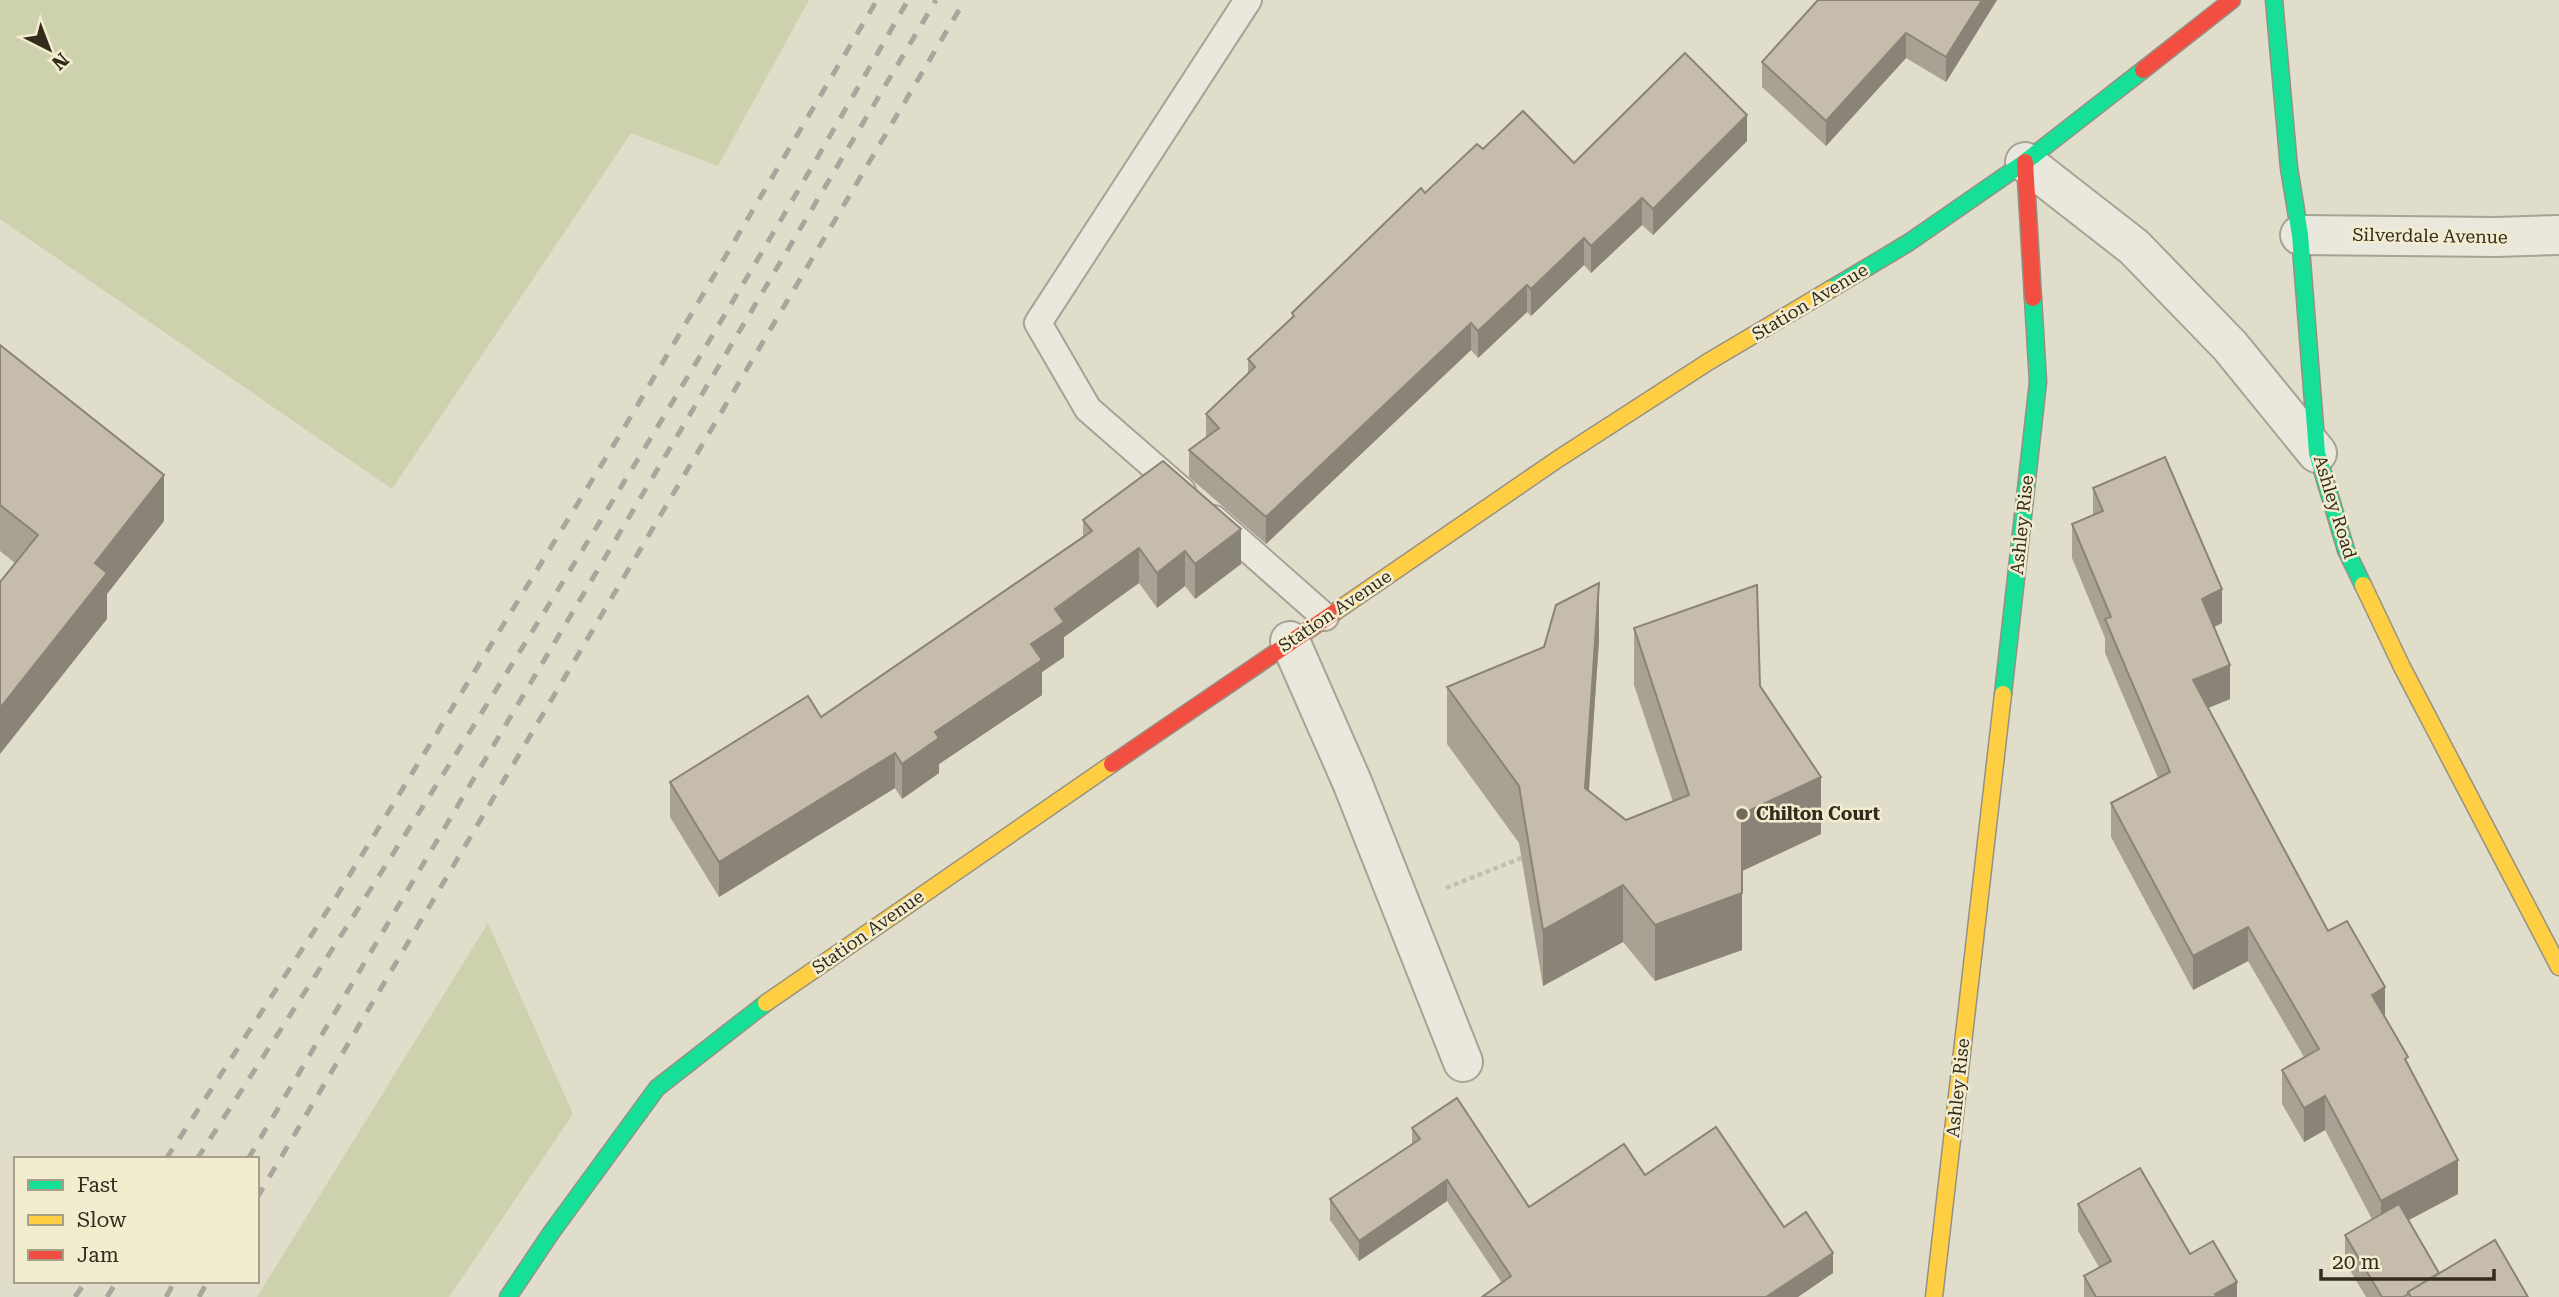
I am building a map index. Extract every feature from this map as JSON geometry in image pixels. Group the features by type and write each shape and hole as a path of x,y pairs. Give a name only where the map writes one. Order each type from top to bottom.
{"street":[{"name":"Station Avenue","path":"508,1297 551,1233 657,1088 777,994 1569,452 1708,362 1908,243 2025,162 2232,0"},
{"name":"Ashley Road","path":"2274,0 2290,168 2300,234 2317,453 2346,550 2402,667 2559,967"},
{"path":"2025,162 2134,247 2230,346 2317,453"},
{"name":"Ashley Rise","path":"1934,1297 2038,382 2025,162"},
{"name":"Silverdale Avenue","path":"2300,234 2559,236"},
{"path":"1290,641 1352,782 1463,1062"}],"lane":[{"path":"1248,0 1038,323 1088,408 1325,617"}],"path":[{"path":"1402,906 1527,856"}],"green space":[{"path":"0,0 809,0 718,166 631,133 392,489 0,219"},
{"path":"488,923 573,1114 449,1297 257,1297"}],"building":[{"path":"1818,0 1982,0 1946,57 1906,33 1826,121 1762,62"},
{"path":"1685,53 1747,115 1653,209 1642,198 1591,246 1584,238 1531,289 1527,285 1478,331 1471,323 1266,517 1189,450 1219,428 1206,414 1255,367 1248,359 1421,188 1425,193 1477,144 1483,149 1523,111 1574,163"},
{"path":"0,345 164,475 95,563 107,573 0,708 0,582 38,535 0,505"},
{"path":"2165,457 2222,589 2202,599 2230,665 2193,680 2328,931 2347,921 2385,987 2372,995 2408,1057 2405,1059 2458,1160 2381,1201 2325,1096 2304,1108 2282,1070 2319,1049 2248,927 2193,956 2111,803 2170,772 2105,619 2111,617 2072,524 2103,511 2093,488"},
{"path":"1163,461 1241,529 1195,564 1185,551 1157,573 1139,548 1055,609 1064,622 1031,644 1042,660 935,732 939,738 902,764 895,753 719,862 670,782 808,696 821,717 1092,531 1083,520"},
{"path":"1599,583 1585,788 1626,820 1689,795 1634,628 1757,585 1760,686 1821,777 1742,814 1742,893 1655,925 1623,885 1543,930 1519,786 1447,687 1544,647 1556,605"},
{"path":"1457,1098 1529,1207 1624,1144 1645,1175 1716,1127 1784,1227 1806,1212 1833,1253 1766,1297 1482,1297 1511,1276 1447,1180 1359,1241 1330,1199 1420,1139 1412,1128"},
{"path":"2140,1168 2190,1254 2213,1241 2237,1282 2215,1294 2217,1297 2096,1297 2084,1276 2111,1261 2078,1204"},
{"path":"2399,1204 2439,1273 2403,1297 2382,1297 2345,1235"},
{"path":"2495,1240 2528,1297 2411,1297 2408,1292"}],"railway":[{"path":"167,1157 338,894 621,433 877,0"},
{"path":"198,1157 381,873 650,440 908,0"},
{"path":"249,1157 936,0"},
{"path":"259,1195 965,0"},
{"path":"75,1297 85,1283"},
{"path":"107,1297 116,1283"},
{"path":"166,1297 174,1283"},
{"path":"199,1297 207,1283"}],"traffic: fast":[{"path":"2274,0 2289,168 2300,235 2317,453 2346,550 2363,585"},
{"path":"1831,289 1908,243 2025,162 2143,70"},
{"path":"2003,694 2038,382 2033,298"},
{"path":"508,1297 551,1233 657,1088 766,1003"}],"traffic: slow":[{"path":"1335,612 1558,459 1708,362 1831,289"},
{"path":"2363,585 2402,667 2559,967"},
{"path":"1934,1297 2003,694"},
{"path":"766,1003 1112,764"}],"traffic: jam":[{"path":"2143,70 2232,0"},
{"path":"2025,162 2033,298"},
{"path":"1112,764 1335,612"}],"place":[{"name":"Chilton Court","path":"1742,814"}]}
